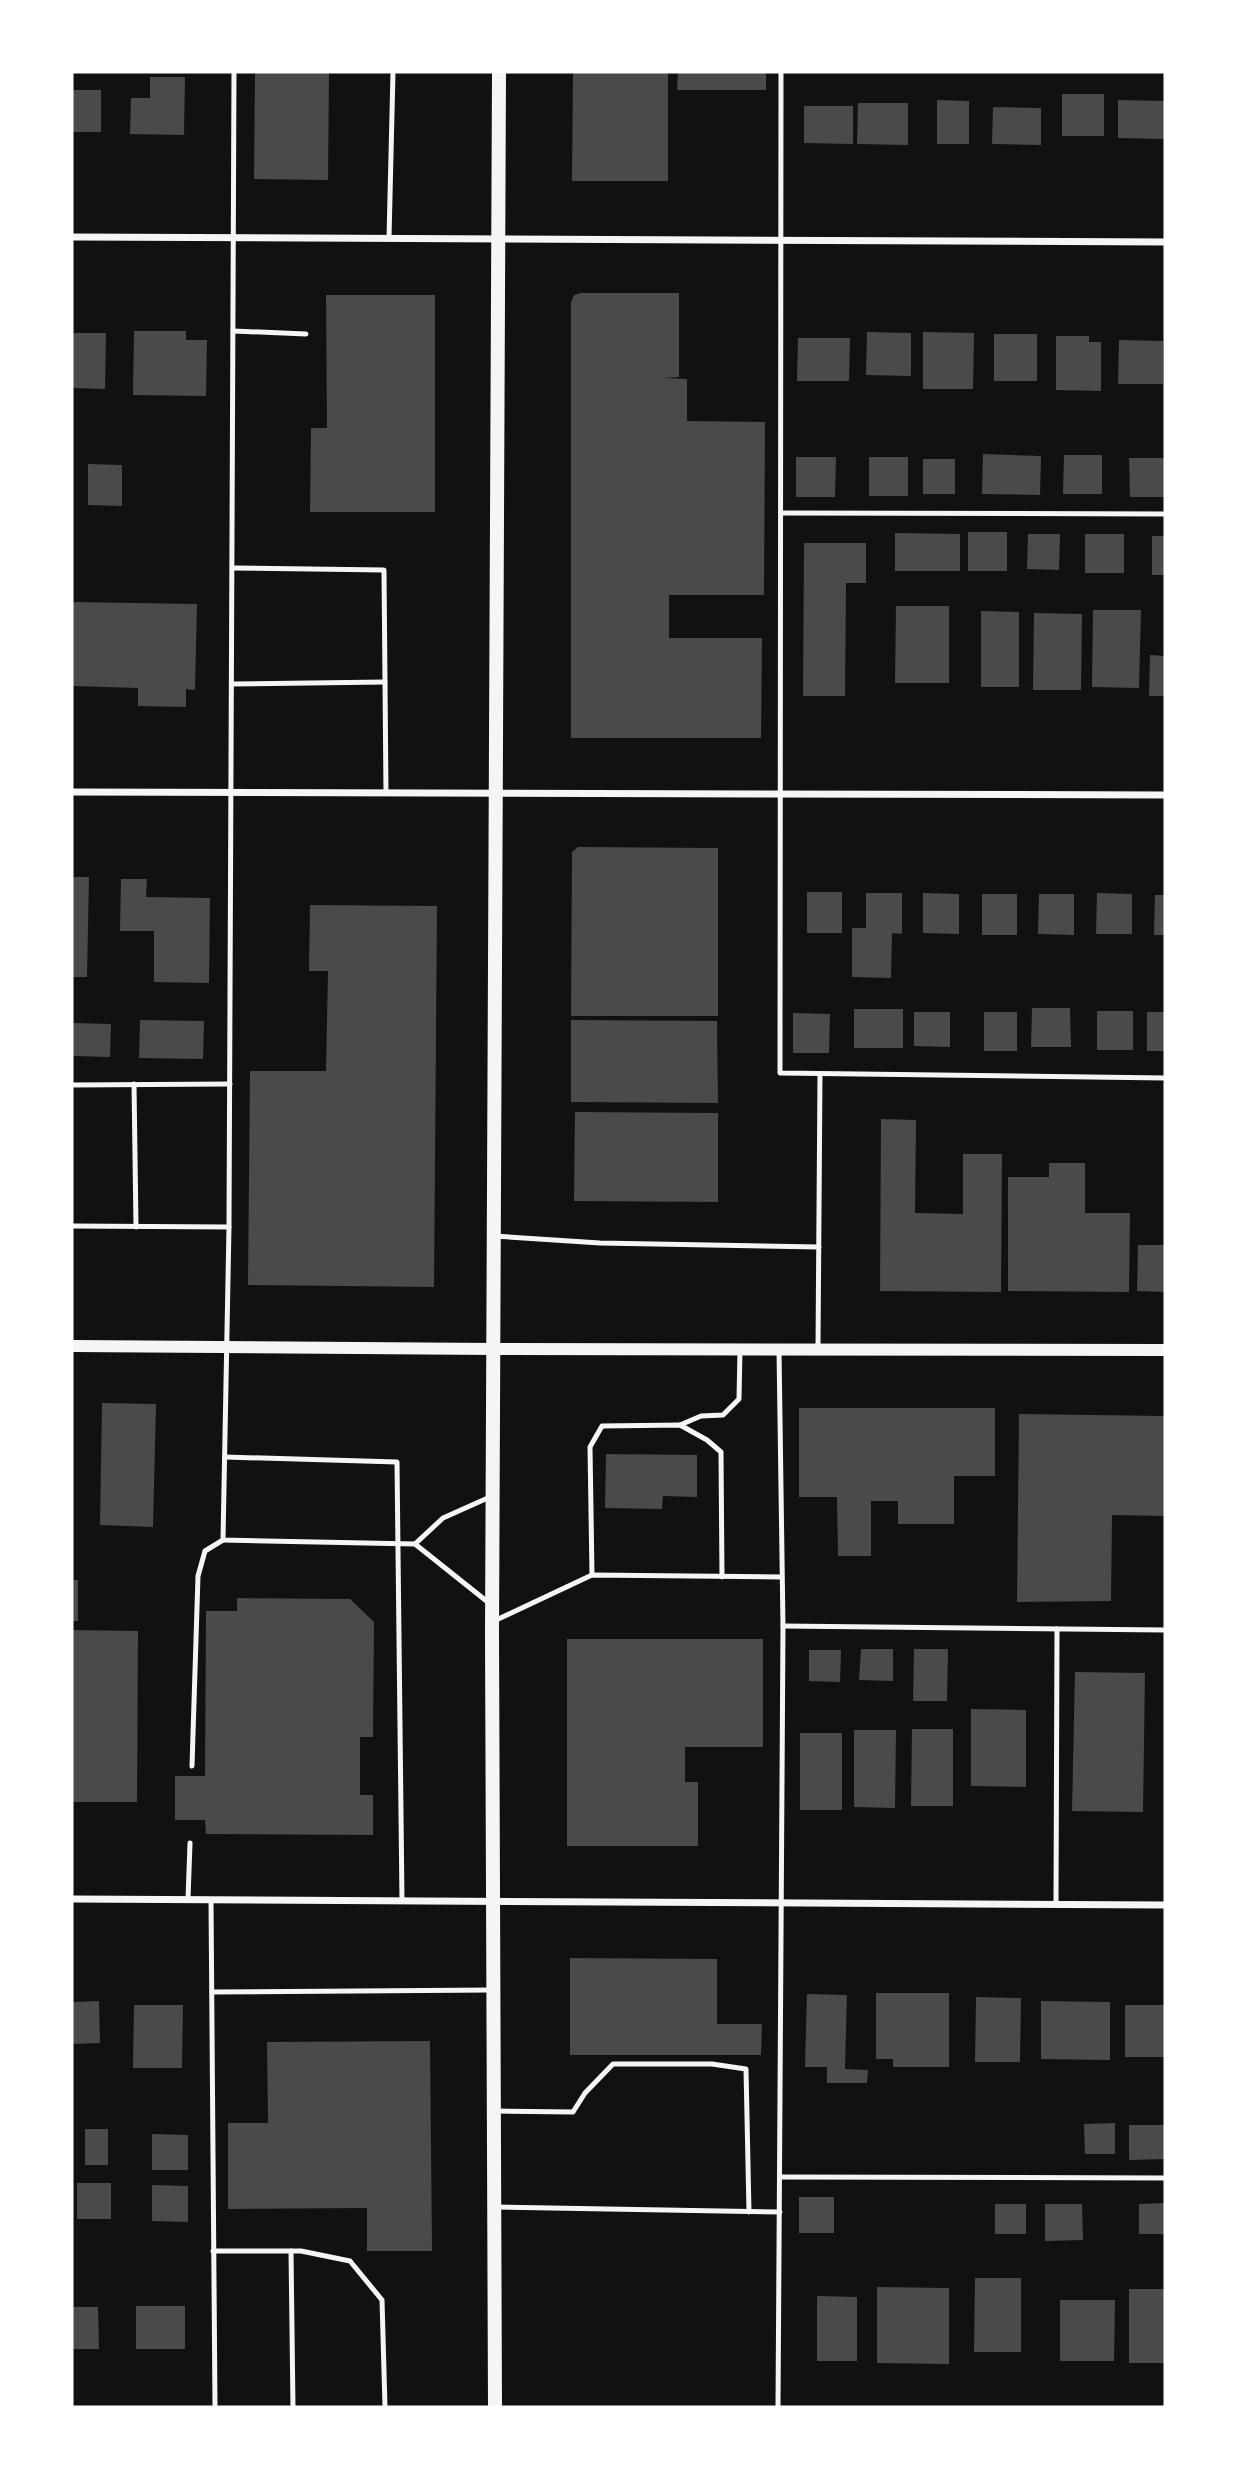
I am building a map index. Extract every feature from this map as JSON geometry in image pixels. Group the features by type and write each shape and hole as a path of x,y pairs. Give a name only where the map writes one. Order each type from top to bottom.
{"main road":[{"path":"495,2407 492,1901 499,72"}],"street":[{"path":"72,237 1165,242"},
{"path":"72,792 1165,795"},
{"path":"72,1346 1165,1350"},
{"path":"72,1899 1165,1905"}],"lane":[{"path":"223,1540 229,1227 234,72"},
{"path":"389,239 393,72"},
{"path":"781,72 780,1073 1165,1078"},
{"path":"233,331 306,334"},
{"path":"780,513 1165,514"},
{"path":"233,568 384,570 386,793"},
{"path":"232,684 385,682"},
{"path":"818,1350 820,1074"},
{"path":"134,1084 135,1227"},
{"path":"72,1085 230,1084"},
{"path":"72,1226 229,1227"},
{"path":"494,1236 600,1243 819,1247"},
{"path":"592,1575 590,1447 602,1426 680,1426 701,1416 723,1415 739,1399 740,1349"},
{"path":"778,2407 783,1626 779,1350"},
{"path":"680,1426 707,1440 720,1452 722,1577"},
{"path":"225,1457 397,1462 402,1900"},
{"path":"415,1544 443,1518 493,1496"},
{"path":"192,1766 198,1576 205,1551 223,1540 415,1544 493,1606"},
{"path":"493,1621 592,1575 781,1577"},
{"path":"783,1626 1165,1630"},
{"path":"1056,1904 1057,1629"},
{"path":"188,1899 190,1843"},
{"path":"211,1900 215,2407"},
{"path":"212,1992 493,1990"},
{"path":"494,2111 573,2112 585,2093 613,2064 712,2064 746,2069 749,2212"},
{"path":"780,2177 1165,2178"},
{"path":"495,2207 780,2212"},
{"path":"213,2251 301,2251 350,2261 382,2300 385,2407"},
{"path":"291,2251 293,2407"}],"building":[{"path":"255,72 329,72 328,180 254,179"},
{"path":"573,72 668,72 668,181 572,181"},
{"path":"678,72 766,72 766,90 677,90"},
{"path":"150,77 185,77 184,135 130,134 131,98 150,98"},
{"path":"72,90 101,90 101,132 72,132"},
{"path":"1062,94 1104,94 1104,136 1062,136"},
{"path":"937,100 969,101 969,144 937,144"},
{"path":"1118,100 1165,101 1165,139 1118,138"},
{"path":"858,103 908,103 908,145 857,144"},
{"path":"804,106 853,106 853,144 804,143"},
{"path":"993,107 1041,108 1041,145 992,144"},
{"path":"679,293 679,377 663,378 687,379 687,421 765,422 764,595 669,595 669,638 762,638 761,738 571,738 571,302 574,295"},
{"path":"326,295 435,295 435,512 310,512 311,428 327,428"},
{"path":"134,331 186,331 186,340 207,340 206,396 133,395"},
{"path":"867,332 911,333 911,376 866,375"},
{"path":"923,332 974,333 973,389 923,389"},
{"path":"72,333 106,333 105,389 72,388"},
{"path":"994,334 1037,334 1037,381 994,381"},
{"path":"1056,336 1089,336 1089,342 1101,342 1101,391 1056,390"},
{"path":"798,338 850,338 849,381 797,381"},
{"path":"1119,340 1163,341 1163,384 1118,384"},
{"path":"983,454 1041,456 1040,495 982,494"},
{"path":"1064,455 1102,455 1102,494 1063,494"},
{"path":"796,457 836,457 835,497 796,497"},
{"path":"869,457 908,457 908,496 869,496"},
{"path":"1129,458 1165,458 1165,497 1130,497"},
{"path":"923,459 955,459 955,494 923,494"},
{"path":"88,464 122,465 122,506 88,505"},
{"path":"968,532 1007,532 1007,571 968,571"},
{"path":"895,533 960,534 960,571 895,571"},
{"path":"1028,534 1060,534 1059,570 1027,569"},
{"path":"1085,534 1124,534 1124,573 1085,573"},
{"path":"1152,536 1165,536 1165,575 1152,575"},
{"path":"804,543 866,543 866,583 846,583 845,696 803,696"},
{"path":"72,602 197,604 195,690 186,689 186,707 138,706 138,688 72,686"},
{"path":"896,606 949,606 949,683 895,683"},
{"path":"1093,610 1141,610 1139,688 1092,687"},
{"path":"981,611 1019,612 1019,687 981,687"},
{"path":"1034,613 1082,614 1081,690 1033,690"},
{"path":"1150,655 1165,656 1165,696 1149,696"},
{"path":"578,847 718,848 718,1016 571,1016 572,852"},
{"path":"72,877 89,877 87,977 72,977"},
{"path":"121,879 147,879 146,897 210,898 209,983 154,982 154,931 120,931"},
{"path":"807,892 842,892 842,933 807,933"},
{"path":"866,893 902,893 902,934 892,933 891,978 852,977 852,928 866,928"},
{"path":"923,893 959,894 959,934 923,933"},
{"path":"1097,893 1132,894 1132,934 1096,934"},
{"path":"982,894 1017,894 1017,935 982,935"},
{"path":"1039,894 1074,894 1074,935 1038,934"},
{"path":"1155,895 1165,895 1165,935 1154,935"},
{"path":"310,905 437,906 434,1287 248,1285 250,1071 326,1071 328,971 309,971"},
{"path":"1032,1008 1070,1008 1071,1047 1031,1047"},
{"path":"854,1009 903,1009 903,1048 854,1048"},
{"path":"1097,1011 1133,1011 1133,1050 1097,1050"},
{"path":"914,1012 950,1012 950,1047 914,1046"},
{"path":"984,1012 1017,1012 1017,1051 984,1051"},
{"path":"1147,1012 1165,1012 1165,1051 1147,1051"},
{"path":"793,1013 830,1014 829,1053 793,1053"},
{"path":"140,1020 204,1021 203,1059 139,1058"},
{"path":"571,1020 717,1021 718,1103 571,1102"},
{"path":"73,1023 111,1024 110,1057 72,1056"},
{"path":"575,1112 718,1113 718,1202 574,1201"},
{"path":"881,1119 916,1120 915,1213 963,1214 963,1154 1002,1154 1001,1292 880,1291"},
{"path":"1049,1163 1085,1163 1085,1213 1130,1213 1129,1292 1008,1291 1008,1177 1049,1177"},
{"path":"1138,1245 1165,1245 1165,1292 1137,1291"},
{"path":"102,1403 156,1404 153,1527 100,1525"},
{"path":"799,1408 995,1408 995,1476 954,1476 954,1524 898,1524 898,1501 871,1501 871,1556 838,1556 837,1497 799,1497"},
{"path":"1019,1414 1165,1416 1165,1516 1112,1515 1111,1601 1017,1602"},
{"path":"606,1454 697,1455 697,1497 663,1496 662,1509 605,1508"},
{"path":"72,1580 78,1580 78,1621 72,1621"},
{"path":"237,1598 350,1599 374,1622 373,1737 360,1737 360,1795 373,1795 373,1835 206,1834 205,1820 175,1820 175,1776 205,1776 206,1611 237,1611"},
{"path":"72,1630 138,1631 137,1802 72,1802"},
{"path":"567,1639 763,1639 763,1747 685,1747 685,1782 698,1782 698,1846 567,1846"},
{"path":"861,1649 893,1649 893,1681 859,1680"},
{"path":"914,1649 948,1649 947,1701 913,1701"},
{"path":"809,1650 841,1650 840,1682 809,1681"},
{"path":"1075,1672 1145,1673 1143,1812 1072,1811"},
{"path":"971,1709 1026,1710 1026,1787 971,1786"},
{"path":"912,1729 953,1729 953,1806 911,1806"},
{"path":"854,1730 896,1730 895,1808 854,1807"},
{"path":"800,1733 842,1733 842,1810 800,1810"},
{"path":"570,1958 717,1959 717,2024 762,2024 761,2055 570,2055"},
{"path":"876,1993 949,1993 949,2067 893,2067 893,2059 876,2059"},
{"path":"807,1994 847,1995 845,2069 868,2070 867,2083 827,2083 827,2067 805,2067"},
{"path":"976,1997 1021,1998 1020,2062 975,2062"},
{"path":"99,2001 100,2043 72,2044 72,2002"},
{"path":"1041,2001 1110,2002 1110,2060 1041,2059"},
{"path":"134,2005 183,2005 182,2068 133,2068"},
{"path":"1125,2005 1165,2005 1165,2057 1125,2057"},
{"path":"430,2041 432,2251 367,2251 367,2208 228,2209 228,2123 268,2123 267,2042"},
{"path":"1115,2123 1115,2154 1085,2154 1084,2124"},
{"path":"1129,2125 1165,2125 1165,2159 1129,2160"},
{"path":"85,2129 108,2129 108,2165 85,2165"},
{"path":"152,2134 188,2135 188,2170 152,2170"},
{"path":"77,2183 111,2183 111,2219 77,2219"},
{"path":"152,2185 188,2186 188,2222 152,2221"},
{"path":"799,2197 834,2197 834,2233 799,2233"},
{"path":"1165,2203 1165,2234 1139,2234 1139,2204"},
{"path":"995,2204 1026,2204 1026,2234 995,2234"},
{"path":"1045,2204 1082,2204 1083,2240 1045,2241"},
{"path":"975,2278 1021,2278 1021,2352 974,2352"},
{"path":"877,2287 949,2288 949,2364 877,2363"},
{"path":"1129,2289 1165,2289 1165,2363 1129,2363"},
{"path":"817,2296 857,2297 857,2361 817,2361"},
{"path":"1060,2300 1115,2300 1114,2361 1060,2361"},
{"path":"136,2306 185,2306 185,2349 136,2349"},
{"path":"72,2307 98,2307 99,2349 72,2349"}]}
